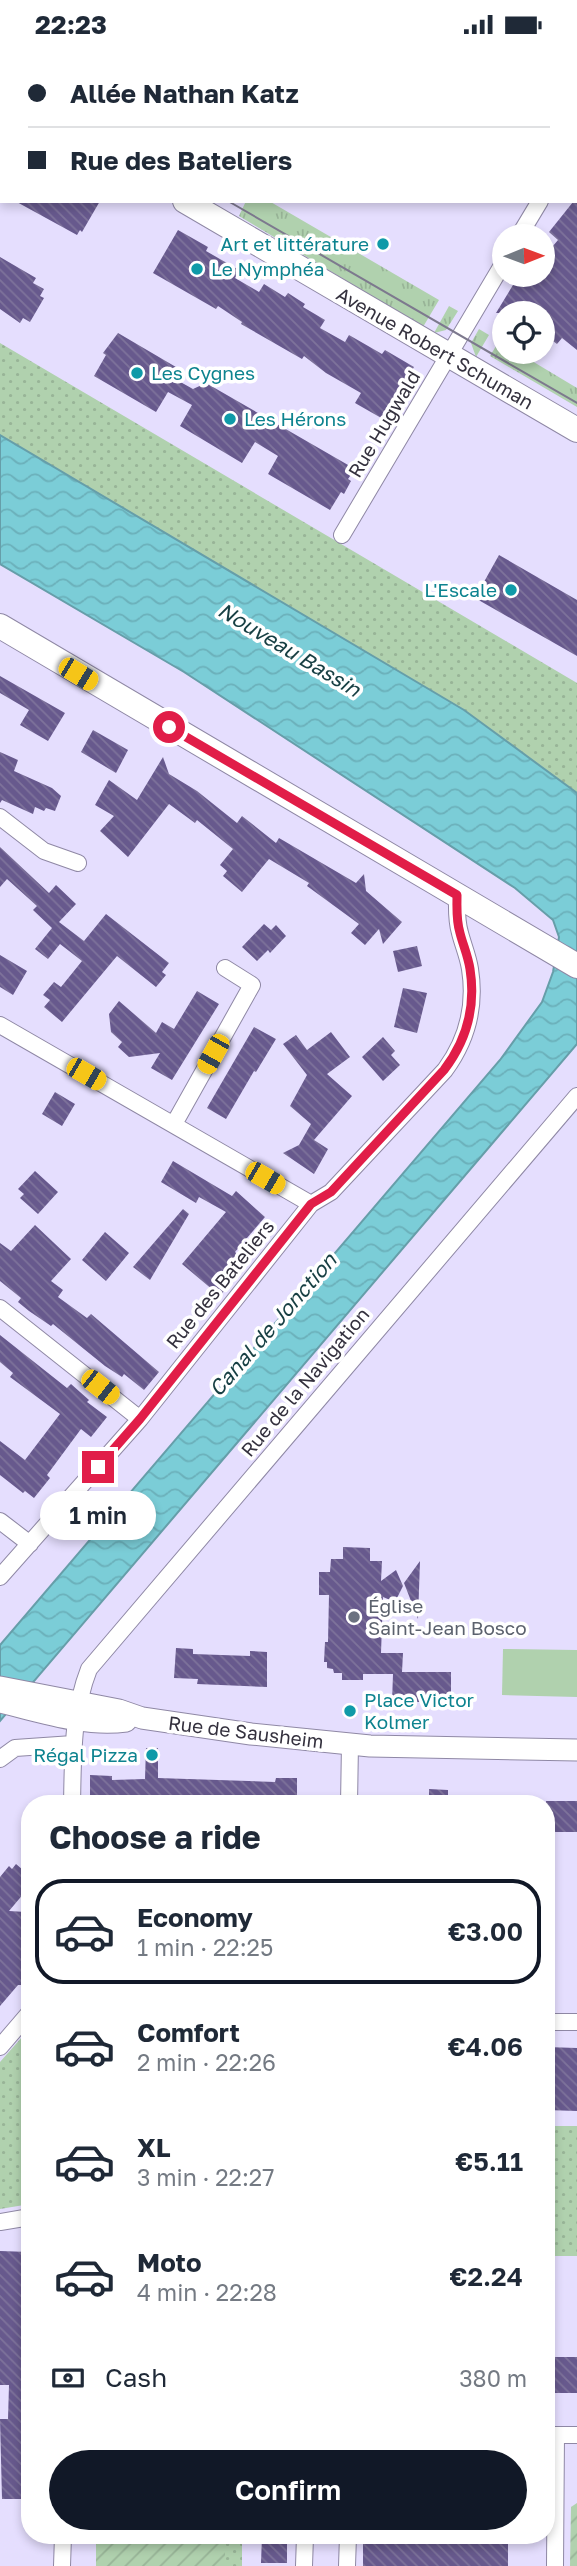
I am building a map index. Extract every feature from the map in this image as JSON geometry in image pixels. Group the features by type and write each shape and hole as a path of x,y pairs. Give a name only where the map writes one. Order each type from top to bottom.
{"main road":[{"name":"Avenue Robert Schuman","path":"188,203 577,430"},
{"path":"0,627 577,966"},
{"path":"0,1687 35,1702"},
{"path":"0,1702 35,1702 77,1710"},
{"name":"Rue de Sausheim","path":"77,1710 119,1710 142,1719 350,1744 577,1750"}],"street":[{"path":"526,224 539,203"},
{"name":"Rue Hugwald","path":"342,535 492,283"},
{"path":"0,817 44,851 78,863"},
{"name":"Rue des Bateliers","path":"0,1577 140,1419 311,1204 331,1192 444,1070 459,1050 468,1030 471,1005 470,970 457,921 457,895"},
{"path":"174,1124 252,985 225,968"},
{"path":"0,1025 311,1204"},
{"name":"Rue de la Navigation","path":"72,1795 77,1710 89,1669 577,1096"},
{"path":"0,1308 140,1419"},
{"path":"0,1521 30,1544"},
{"path":"0,1759 15,1748 73,1744"},
{"path":"349,1795 350,1744"},
{"path":"0,2046 21,2022"},
{"path":"555,2022 577,2022"},
{"path":"0,2222 21,2218"},
{"path":"555,2435 577,2435"},
{"path":"62,2566 63,2544"},
{"path":"304,2566 305,2544"},
{"path":"347,2566 348,2544"},
{"path":"554,2544 555,2566"}],"green space":[{"path":"245,203 272,203 439,300 423,327 239,216"},
{"path":"449,306 458,311 446,330 434,333"},
{"path":"479,329 489,335 476,357 471,343"},
{"path":"0,343 577,683 577,793 464,710 0,435"},
{"path":"504,364 537,364 577,388 577,407"},
{"path":"503,1649 577,1650 577,1697 502,1695"},
{"path":"21,2038 21,2206 0,2209 0,2062"},
{"path":"555,2126 577,2126 577,2256 555,2256"},
{"path":"577,2503 577,2566 570,2566 571,2507"},
{"path":"96,2544 225,2544 225,2566 96,2566"},
{"path":"225,2544 242,2544 242,2566 225,2566"}],"water":[{"name":"Nouveau Bassin","path":"0,435 464,710 577,793 577,1044 0,1721 0,1645 500,1060 542,1002 553,972 559,937 553,920 515,888 184,672 0,564"}],"building":[{"path":"19,203 99,203 82,232 80,230 77,235"},
{"path":"572,203 577,203 577,350 562,338 557,344 555,343 555,301 503,301 512,287 555,287 555,244 558,240 555,237 555,225"},
{"path":"178,230 208,247 206,251 239,270 235,278 259,292 264,284 285,297 288,293 305,304 303,307 325,320 320,328 345,342 349,335 382,354 385,350 414,367 383,419 355,403 361,393 326,373 304,356 302,359 241,324 242,322 218,306 216,309 153,273"},
{"path":"0,257 36,278 33,283 44,289 40,296 44,298 30,322 23,318 20,323 0,309"},
{"path":"118,333 181,370 175,379 193,389 206,383 355,469 348,479 351,481 344,494 341,492 330,510 268,474 278,456 255,442 242,463 180,426 192,405 168,392 156,412 94,376 106,355 103,353"},
{"path":"499,555 577,600 577,656 475,598"},
{"path":"0,676 65,713 48,741 20,725 29,710 0,693"},
{"path":"93,730 128,750 116,773 81,752"},
{"path":"0,752 18,760 14,771 52,788 61,796 55,811 46,808 44,811 35,807 33,814 2,800 0,803"},
{"path":"163,757 169,774 197,791 237,823 242,816 276,843 279,838 356,883 364,874 366,891 402,922 383,944 379,929 365,945 351,933 359,924 307,886 309,883 269,859 242,892 223,876 227,871 220,865 233,849 197,820 195,823 169,804 128,857 100,831 114,816 95,805 109,780 137,800"},
{"path":"0,847 49,893 56,885 76,904 59,922 84,941 106,914 169,963 162,972 166,975 156,987 117,956 62,1022 44,1007 50,1000 43,995 54,982 61,987 82,961 60,944 48,959 35,949 52,928 33,910 37,906 7,879 0,887"},
{"path":"264,924 271,930 276,925 286,936 270,953 268,950 257,961 242,947"},
{"path":"417,946 422,966 398,972 393,951"},
{"path":"0,955 27,971 13,995 0,987"},
{"path":"403,988 427,993 417,1033 394,1027"},
{"path":"197,991 219,1004 172,1080 151,1068 160,1053 129,1057 118,1047 122,1042 111,1032 109,1014 119,1001 156,1033 162,1022 174,1029"},
{"path":"254,1027 276,1039 226,1119 207,1108"},
{"path":"331,1032 350,1057 327,1074 352,1096 314,1140 328,1149 314,1174 283,1153 299,1145 311,1124 290,1106 307,1075 283,1044 296,1035 307,1050"},
{"path":"383,1037 395,1051 391,1055 400,1065 383,1081 362,1057"},
{"path":"55,1092 75,1104 62,1126 42,1114"},
{"path":"173,1161 232,1196 236,1191 265,1217 235,1252 244,1260 239,1265 243,1269 220,1296 182,1264 226,1212 199,1197 196,1203 161,1182"},
{"path":"35,1171 58,1192 38,1214 20,1198 24,1194 18,1189"},
{"path":"183,1209 189,1214 150,1280 133,1267"},
{"path":"35,1225 71,1259 51,1281 63,1290 58,1297 87,1318 91,1314 159,1372 144,1390 124,1374 122,1377 105,1366 53,1324 51,1326 29,1311 18,1302 21,1298 0,1281 0,1243 11,1251"},
{"path":"105,1232 129,1253 106,1281 82,1260"},
{"path":"0,1335 67,1388 71,1384 89,1400 87,1402 107,1417 91,1437 81,1429 47,1475 50,1478 34,1498 0,1475 0,1441 25,1460 60,1414 10,1377 13,1373 0,1362"},
{"name":"Église Saint-Jean Bosco","path":"343,1547 370,1548 370,1561 382,1561 381,1581 396,1570 403,1586 395,1602 383,1597 381,1653 403,1653 402,1672 451,1672 451,1702 392,1702 393,1674 363,1674 363,1680 342,1680 342,1673 334,1673 333,1669 327,1668 327,1662 324,1662 325,1642 328,1642 329,1595 319,1595 319,1572 330,1572 331,1559 343,1559"},
{"path":"420,1561 418,1619 404,1583"},
{"path":"176,1648 193,1649 193,1654 250,1656 250,1651 267,1652 267,1687 197,1684 198,1679 174,1678"},
{"path":"146,1748 158,1748 158,1778 275,1782 276,1778 297,1778 297,1795 90,1795 90,1775 112,1776 112,1780 145,1779"},
{"path":"429,1789 448,1790 448,1795 429,1795"},
{"path":"555,1801 577,1801 577,1832 555,1832"},
{"path":"16,1864 21,1868 21,1897 9,1911 21,1912 21,1985 18,1985 0,2006 0,1877 9,1866 12,1869"},
{"path":"555,2047 577,2048 577,2111 555,2110"},
{"path":"0,2251 21,2252 21,2499 2,2499 0,2419 8,2419 9,2385 0,2385"},
{"path":"555,2357 577,2357 577,2393 555,2393"},
{"path":"262,2544 287,2544 287,2563 261,2563"},
{"path":"363,2544 508,2544 508,2566 363,2566"}],"tram line":[{"path":"231,203 577,403"}],"place":[{"name":"Art et littérature","path":"383,244"},
{"name":"Le Nymphéa","path":"197,269"},
{"name":"Les Cygnes","path":"137,373"},
{"name":"Les Hérons","path":"230,419"},
{"name":"L'Escale","path":"511,590"},
{"name":"Église Saint-Jean Bosco","path":"354,1617"},
{"name":"Place Victor Kolmer","path":"350,1711"},
{"name":"Régal Pizza","path":"152,1755"}],"route":[{"path":"98,1467 140,1419 311,1204 331,1192 444,1070 459,1050 468,1030 471,1005 470,970 457,921 457,895 169,727"}],"water label":[{"name":"Canal de Jonction","path":"273,1325"}]}
